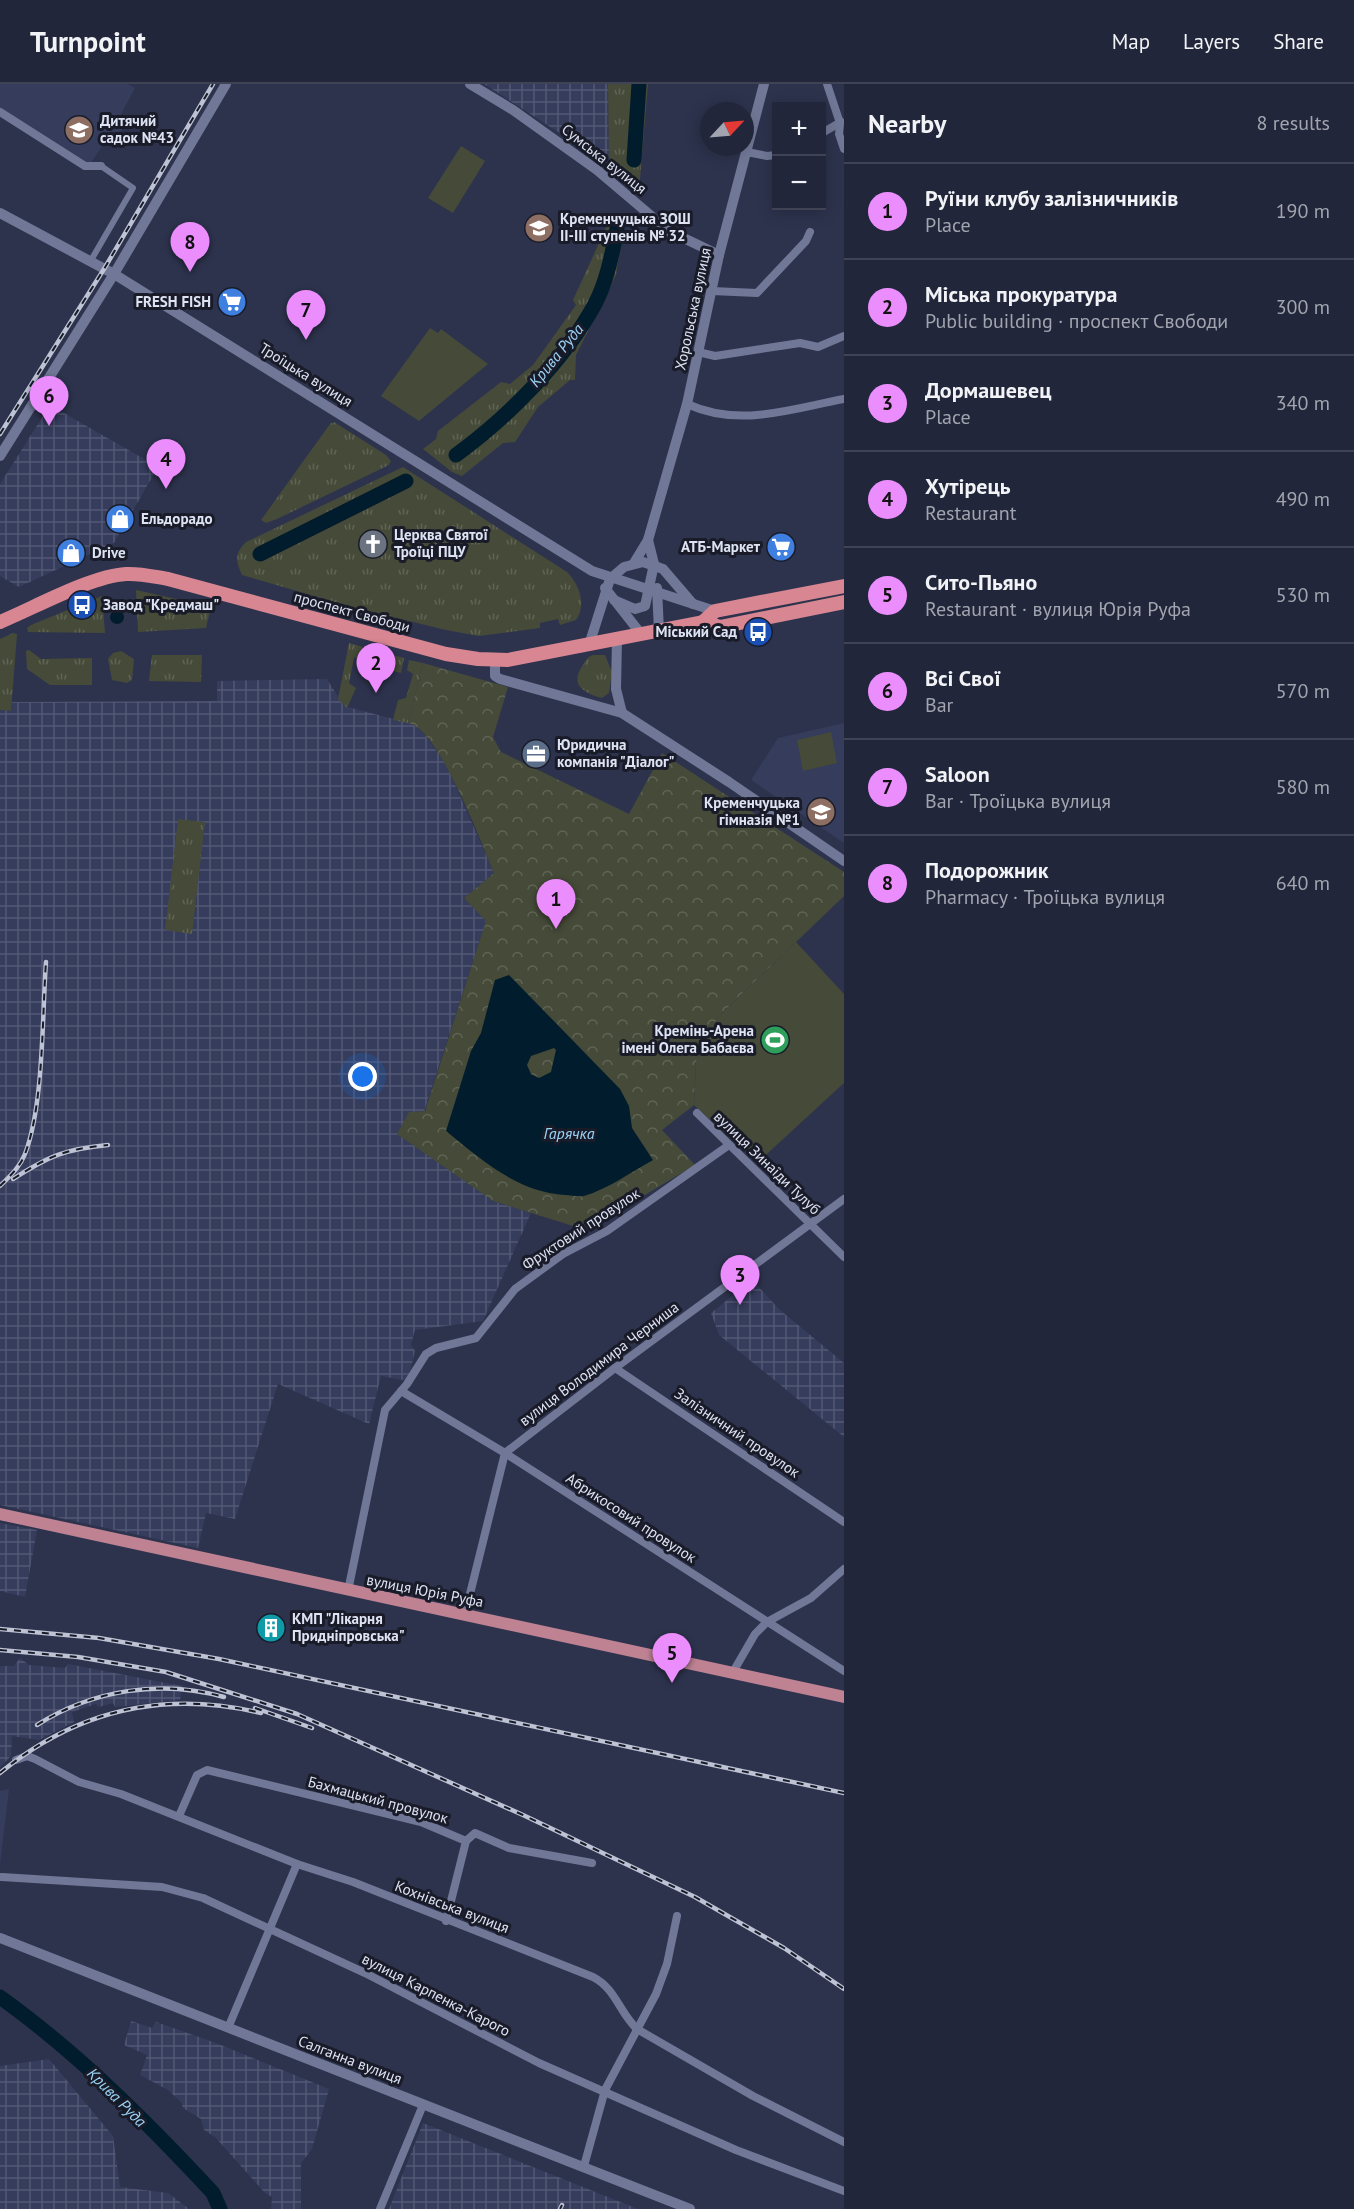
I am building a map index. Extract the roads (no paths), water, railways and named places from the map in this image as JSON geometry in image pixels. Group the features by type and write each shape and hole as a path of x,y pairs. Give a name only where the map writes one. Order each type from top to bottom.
{"highway":[{"name":"проспект Свободи","path":"0,622 95,581 124,574 140,574 168,579 446,654 508,660 703,622 720,627 844,602"},
{"path":"703,622 715,611 844,586"}],"main road":[{"name":"вулиця Юрія Руфа","path":"0,1514 844,1697"}],"street":[{"path":"0,456 114,274 226,84"},
{"name":"Сумська вулиця","path":"470,84 513,110 597,170 669,231 719,255"},
{"name":"Хорольська вулиця","path":"754,124 764,84"},
{"path":"827,84 842,121 838,134 844,149"},
{"path":"0,112 85,166 101,166 134,188 90,262"},
{"path":"826,131 842,121"},
{"path":"754,153 772,156"},
{"name":"Хорольська вулиця","path":"648,540 687,404 719,255 746,156"},
{"name":"Троїцька вулиця","path":"0,213 114,274 592,571 609,585"},
{"path":"712,291 757,293 806,242 810,232"},
{"path":"698,352 715,356 800,343 818,347 844,336"},
{"path":"687,404 703,411 749,418 844,399"},
{"path":"634,563 648,540"},
{"path":"614,600 639,609 649,593 654,564 648,540"},
{"path":"589,645 609,585 618,570 634,563 654,564 663,569 689,602 699,607"},
{"path":"609,585 649,593"},
{"path":"609,585 614,600 641,634"},
{"path":"630,606 626,599 628,592 634,588 715,611"},
{"path":"649,593 659,631"},
{"path":"617,639 616,688 622,713"},
{"path":"495,660 495,676 501,680 622,713 729,782 844,861"},
{"name":"вулиця Зинаїди Тулуб","path":"697,1113 844,1257"},
{"name":"Фруктовий провулок","path":"348,1591 378,1435 385,1410 426,1354 436,1348 476,1338 515,1289 563,1254 607,1231 729,1144"},
{"name":"вулиця Володимира Черниша","path":"506,1454 615,1368 844,1199"},
{"name":"Залізничний провулок","path":"615,1368 844,1522"},
{"name":"Абрикосовий провулок","path":"401,1391 506,1454 844,1671"},
{"path":"465,1614 506,1454"},
{"path":"733,1672 755,1634 767,1622 811,1598 844,1569"},
{"name":"Кохнівська вулиця","path":"16,1760 27,1756 35,1759 79,1782 121,1794 297,1864 353,1882 446,1921 537,1953 604,1983 637,2029 753,2096 844,2142"},
{"name":"Бахмацький провулок","path":"179,1816 197,1775 207,1770 421,1822 466,1841 475,1833 509,1848 592,1863"},
{"path":"446,1921 466,1841"},
{"path":"228,2028 271,1931 297,1864"},
{"name":"вулиця Карпенка-Карого","path":"2,1877 173,1889 203,1898 355,1968 538,2063 605,2090 736,2150 844,2191"},
{"path":"584,2166 605,2090 656,1994 667,1964 676,1916"},
{"name":"Салганна вулиця","path":"0,1938 690,2209"},
{"path":"380,2209 423,2105"}],"water":[{"path":"114,610 120,610 124,617 120,624 114,624 110,620 110,614"},
{"name":"Гарячка","path":"509,975 620,1089 629,1106 632,1128 653,1160 611,1185 584,1196 548,1193 531,1188 501,1173 446,1131 471,1051 481,1033 495,980","holes":["554,1048 556,1050 551,1072 539,1078 531,1074 527,1065 531,1056"]}],"waterway":[{"name":"Крива Руда","path":"634,160 639,84"},
{"name":"Крива Руда","path":"456,455 515,406 568,346 595,304 603,286 617,229"},
{"name":"Крива Руда","path":"260,554 406,481"},
{"name":"Крива Руда","path":"0,1997 57,2041 163,2140 213,2193 220,2209"}],"railway":[{"path":"0,434 104,269 213,84"},
{"path":"0,1186 25,1154 36,1110 46,962"},
{"path":"13,1179 69,1151 108,1145"},
{"path":"0,1629 99,1638 219,1659 844,1793"},
{"path":"0,1650 78,1657 166,1672 297,1714 523,1815 695,1897 784,1948 844,1989"},
{"path":"37,1725 81,1703 128,1691 176,1689 224,1697"},
{"path":"0,1773 60,1733 123,1710 156,1705 190,1704 225,1706 261,1713"},
{"path":"255,1708 312,1728"},
{"path":"560,2209 562,2205"}],"place":[{"name":"Дитячий садок №43","path":"79,130"},
{"name":"Кременчуцька ЗОШ ІІ-ІІІ ступенів № 32","path":"539,228"},
{"name":"Подорожник","path":"190,272"},
{"name":"FRESH FISH","path":"232,302"},
{"name":"Saloon","path":"306,340"},
{"name":"Всі Свої","path":"49,426"},
{"name":"Хутірець","path":"166,489"},
{"name":"Ельдорадо","path":"120,519"},
{"name":"Церква Святої Троїці ПЦУ","path":"373,544"},
{"name":"АТБ-Маркет","path":"781,547"},
{"name":"Drive","path":"71,553"},
{"name":"Завод \"Кредмаш\"","path":"82,605"},
{"name":"Міський Сад","path":"758,632"},
{"name":"Міська прокуратура","path":"376,693"},
{"name":"Юридична компанія \"Діалог\"","path":"536,754"},
{"name":"Кременчуцька гімназія №1","path":"821,812"},
{"name":"Руїни клубу залізничників","path":"556,929"},
{"name":"Кремінь-Арена імені Олега Бабаєва","path":"775,1040"},
{"name":"Дормашевец","path":"740,1305"},
{"name":"КМП \"Лікарня Придніпровська\"","path":"271,1628"},
{"name":"Сито-Пьяно","path":"672,1683"}]}
